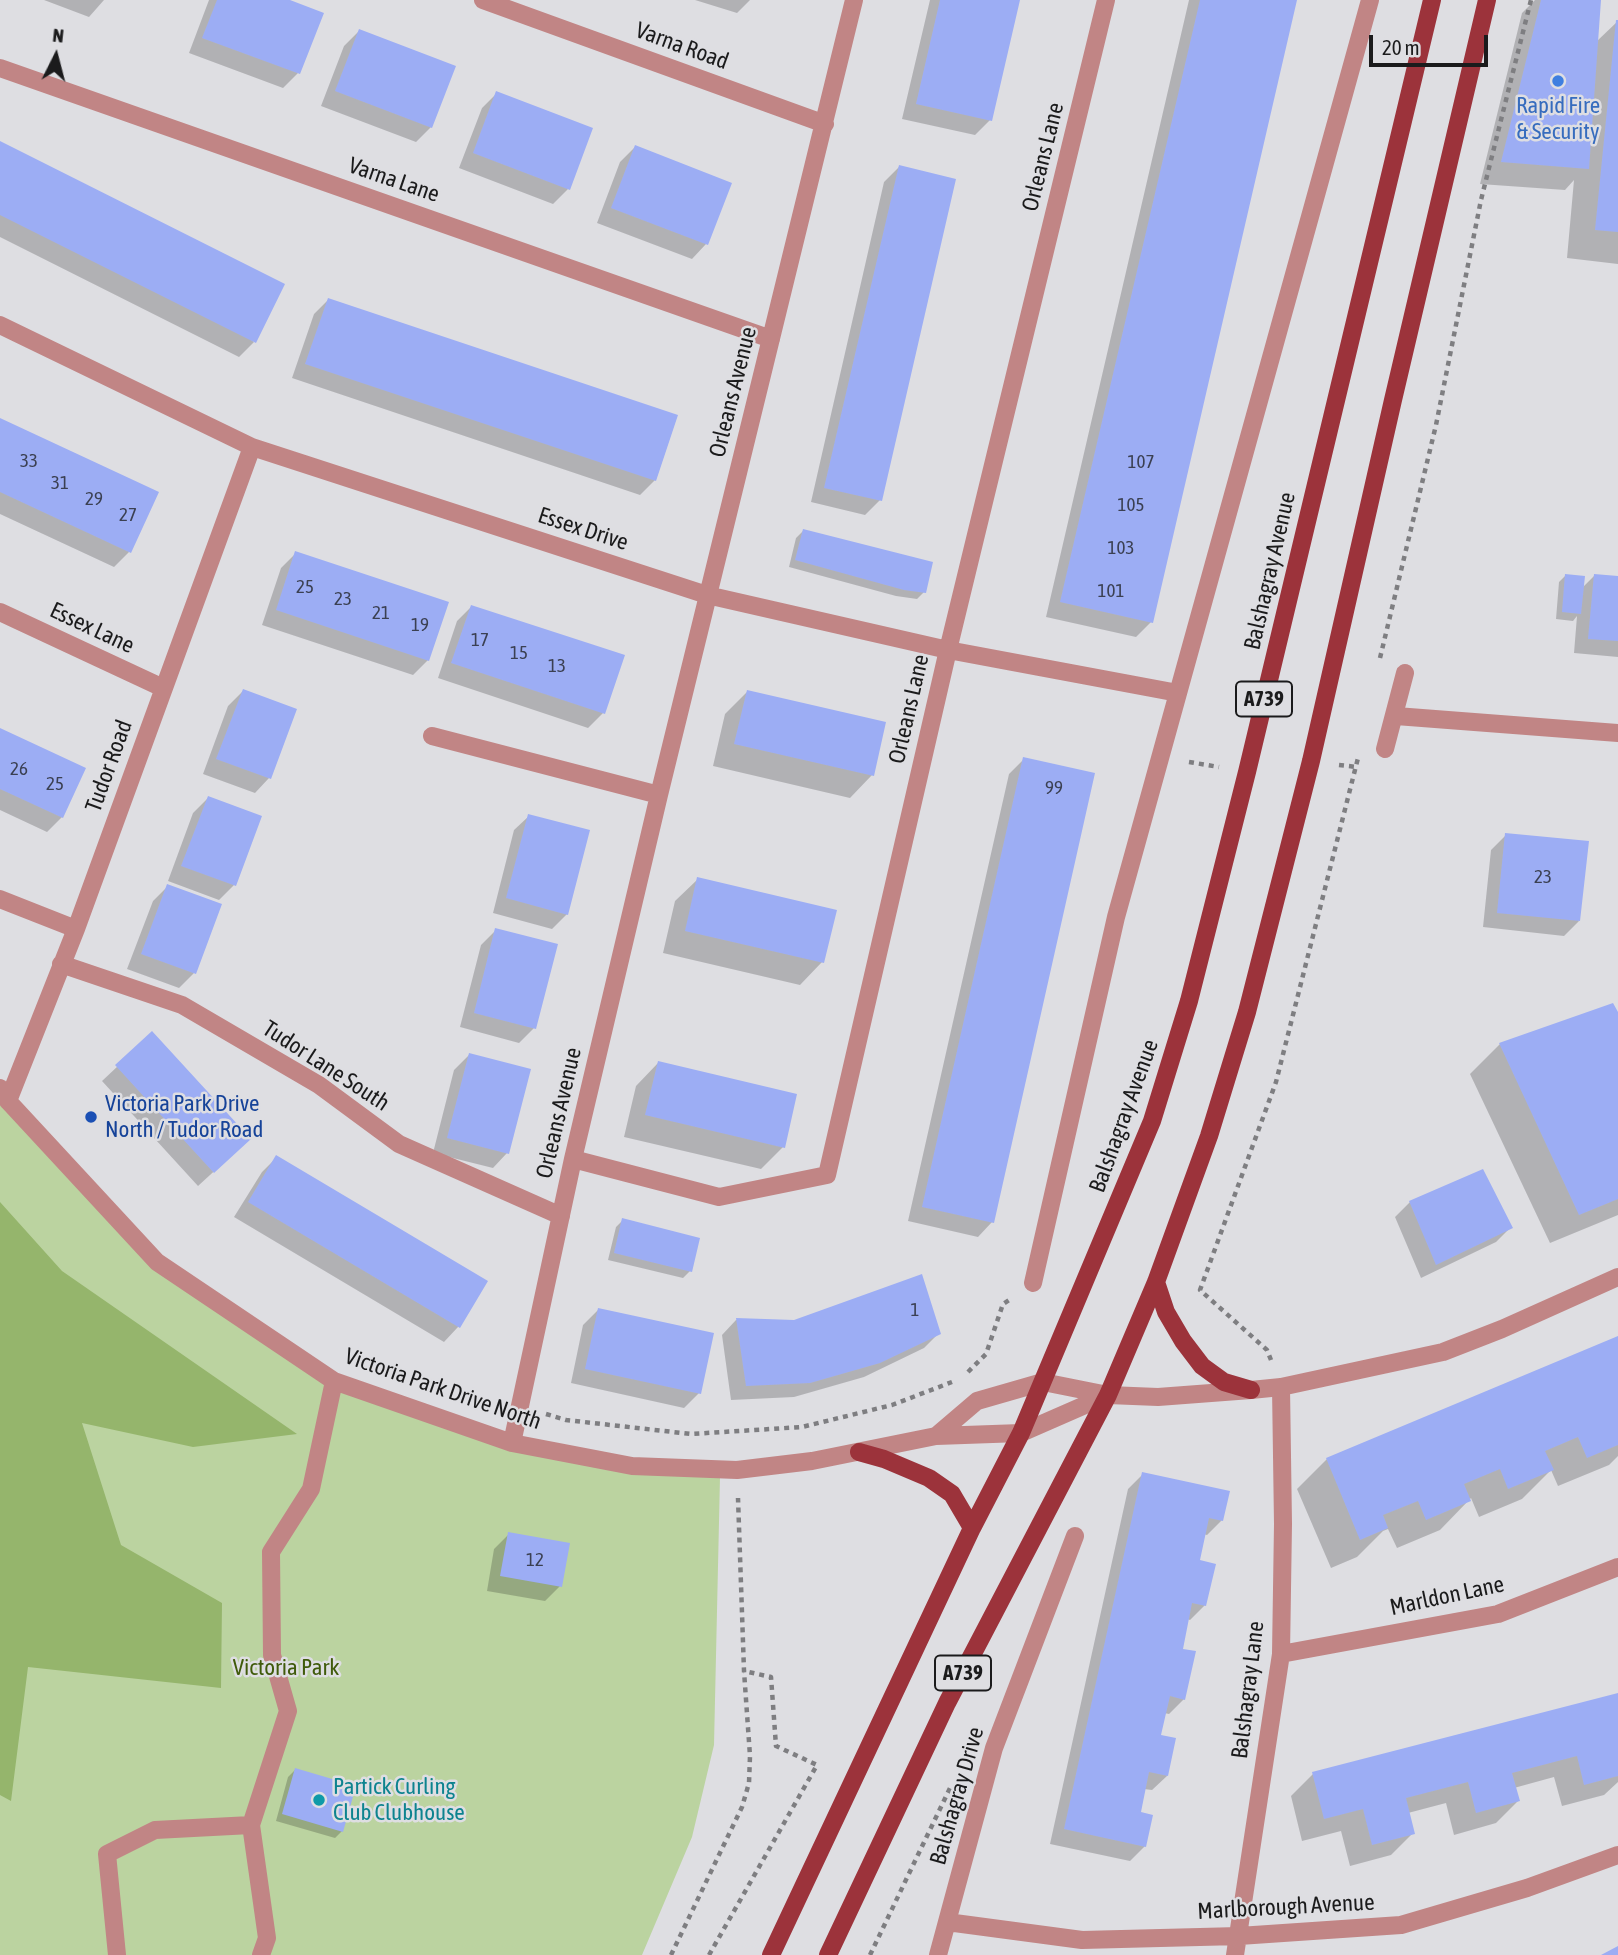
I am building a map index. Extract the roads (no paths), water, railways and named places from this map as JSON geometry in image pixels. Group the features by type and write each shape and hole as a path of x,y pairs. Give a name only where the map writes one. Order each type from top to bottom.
{"main road":[{"name":"Balshagray Avenue","path":"1043,1382 1152,1121 1189,1001 1247,772 1432,0"},
{"name":"A739","path":"828,1955 947,1703 1108,1395 1156,1282 1209,1136 1247,1012 1311,761 1487,0"},
{"path":"1156,1282 1172,1322 1202,1366 1224,1382 1251,1390"},
{"name":"A739","path":"771,1955 1043,1382"},
{"path":"859,1452 884,1459 929,1478 953,1494 972,1528"}],"street":[{"name":"Varna Road","path":"483,0 825,124"},
{"name":"Orleans Avenue","path":"512,1443 573,1159 659,795 854,0"},
{"name":"Orleans Lane","path":"573,1159 719,1197 827,1175 948,650 1106,0"},
{"name":"Balshagray Avenue","path":"1033,1283 1116,917 1370,0"},
{"name":"Varna Lane","path":"0,68 771,339"},
{"name":"Essex Drive","path":"0,325 252,447 707,595 948,650 1178,693"},
{"name":"Tudor Road","path":"4,1094 76,929 252,447"},
{"name":"Essex Lane","path":"0,612 163,688"},
{"path":"1385,749 1396,716 1405,673"},
{"path":"1396,716 1618,733"},
{"path":"432,736 659,795"},
{"path":"0,899 76,929"},
{"name":"Tudor Lane South","path":"61,964 182,1005 319,1086 399,1144 561,1216"},
{"name":"Victoria Park Drive North","path":"4,1094 157,1262 334,1381 512,1443 632,1466 737,1470 812,1461 936,1436 1021,1433 1108,1395"},
{"path":"1108,1395 1158,1396 1281,1387 1443,1352 1503,1329 1618,1277"},
{"path":"261,1955 267,1938 251,1825 288,1711 272,1655 271,1552 311,1489 334,1381"},
{"name":"Victoria Park Drive North","path":"936,1436 977,1401 1043,1382 1108,1395"},
{"name":"Balshagray Lane","path":"1235,1955 1281,1654 1281,1387"},
{"name":"Balshagray Drive","path":"938,1955 994,1748 1075,1536"},
{"name":"Marldon Lane","path":"1281,1654 1498,1614 1618,1567"},
{"path":"117,1955 107,1854 155,1830 251,1825"},
{"name":"Marlborough Avenue","path":"947,1922 1082,1940 1239,1936 1401,1925 1527,1888 1618,1855"}],"place":[{"name":"Rapid Fire & Security","path":"1558,81"},
{"name":"Victoria Park Drive North / Tudor Road","path":"91,1117"},
{"name":"Partick Curling Club Clubhouse","path":"319,1800"}],"park label":[{"name":"Victoria Park","path":"286,1668"}]}
